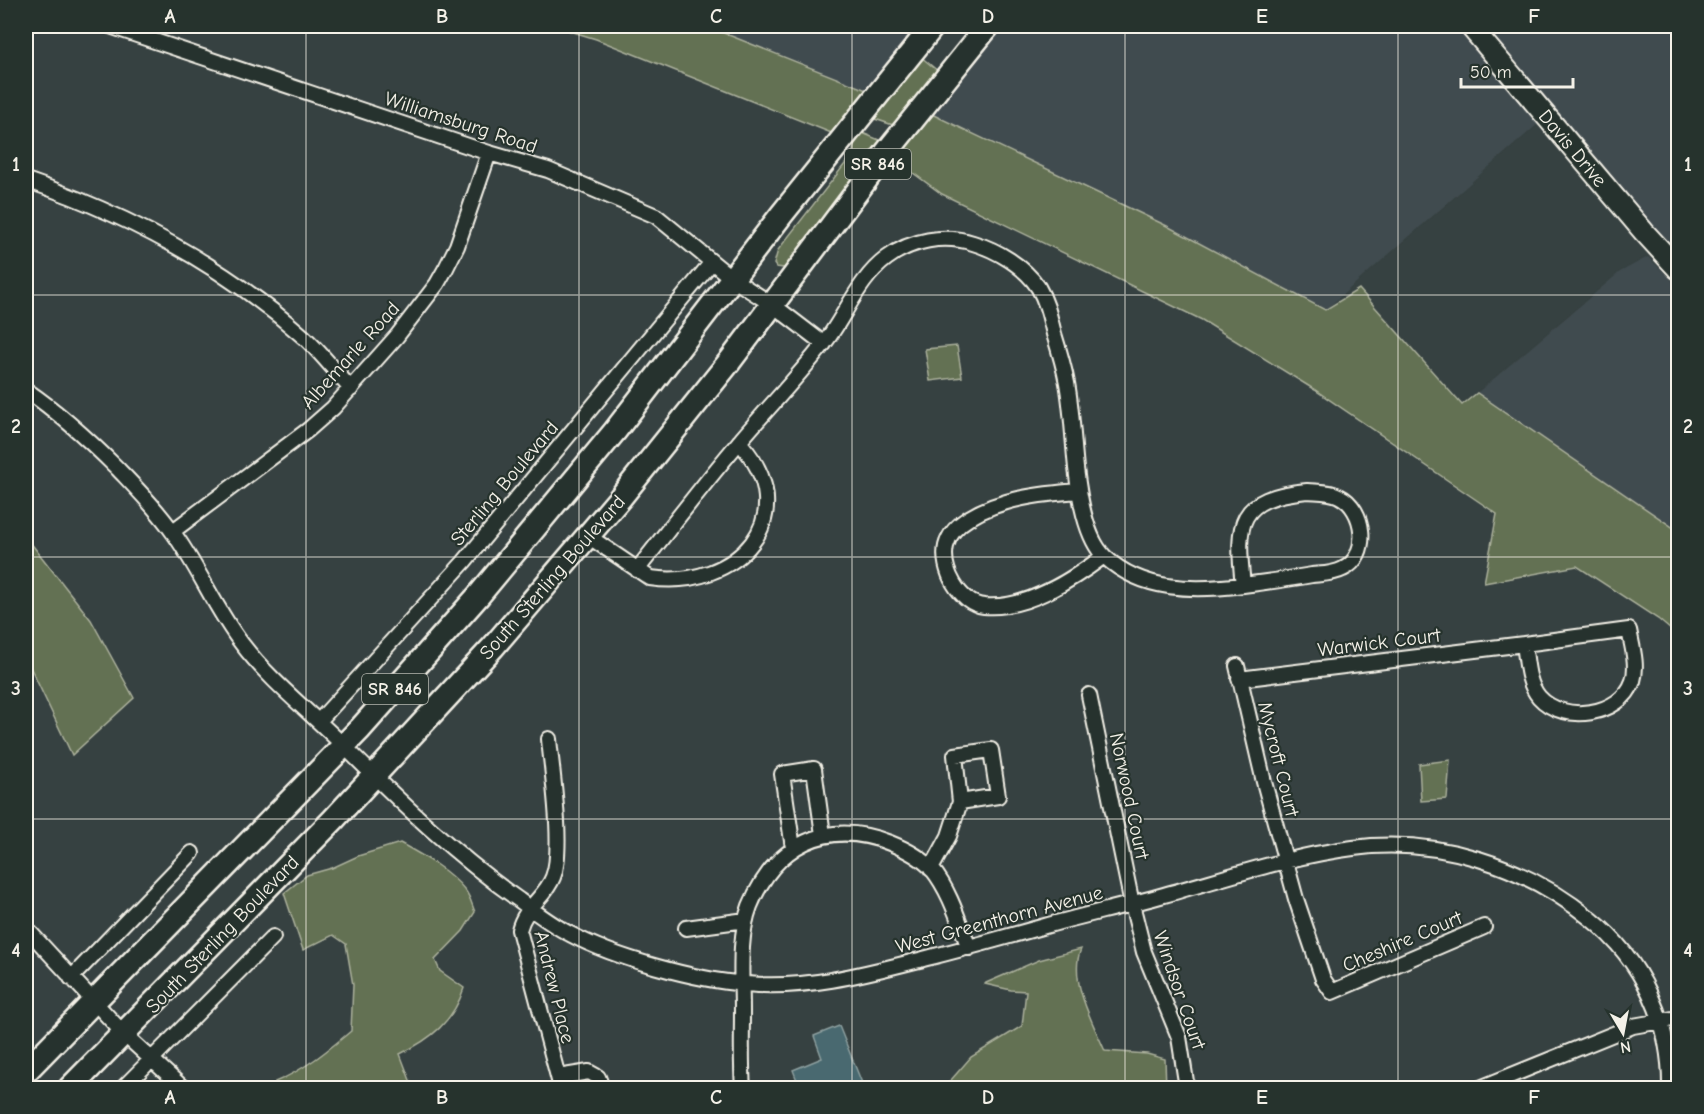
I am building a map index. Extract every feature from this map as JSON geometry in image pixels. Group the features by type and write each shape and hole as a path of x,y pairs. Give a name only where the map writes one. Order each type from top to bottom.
{"main road":[{"name":"SR 846","path":"26,1071 343,746 479,595 615,431 734,280 782,214 933,26"},
{"name":"South Sterling Boulevard","path":"70,1089 285,870 493,647 588,536 730,361 886,153 988,26"},
{"name":"Davis Drive","path":"1472,26 1644,232 1678,268"}],"street":[{"name":"Williamsburg Road","path":"110,26 489,153 548,170 656,216 734,280 773,305 824,344"},
{"name":"Albemarle Road","path":"173,531 308,430 351,388 397,336 437,284 457,246 489,153"},
{"path":"26,180 120,217 188,251 266,305 307,340 351,388"},
{"path":"637,570 739,442 824,344 872,271 901,249 930,240 960,240 991,250 1016,265 1038,287 1046,303 1067,384 1078,491 1089,528 1104,556 1125,571 1147,582 1168,587 1199,589 1243,585 1334,572 1352,564 1356,558 1361,530 1355,510 1339,495 1307,491 1274,496 1256,505 1245,518 1241,531 1240,564 1243,585"},
{"name":"Sterling Boulevard","path":"319,721 464,562 712,262"},
{"name":"West Greenthorn Avenue","path":"26,390 85,435 141,493 173,531 242,644 283,691 319,721 479,872 566,933 599,947 688,974 742,984 792,985 826,982 969,948 1285,861 1352,848 1385,846 1461,854 1503,867 1539,883 1569,901 1619,945 1638,970 1654,1002 1661,1022 1670,1072 1670,1089"},
{"path":"588,536 650,578 662,580 694,576 724,566 741,556 753,544 765,519 765,497 757,464 739,442"},
{"path":"1078,491 1008,502 968,519 949,537 945,554 948,570 967,598 975,603 996,605 1025,600 1051,590 1070,581 1104,556"},
{"name":"Warwick Court","path":"1238,672 1524,644 1629,630 1635,664 1633,681 1626,694 1609,706 1590,712 1563,712 1550,707 1535,691 1528,673 1524,644"},
{"name":"Mycroft Court","path":"1238,672 1285,861"},
{"name":"Norwood Court","path":"1089,695 1132,904"},
{"path":"529,907 546,889 556,868 558,849 549,739"},
{"path":"793,848 782,774 814,769 823,836"},
{"path":"931,869 949,836 960,802"},
{"path":"743,1089 742,984 746,920 761,883 780,858 793,848 823,836 861,834 877,838 911,853 931,869 949,900 969,948"},
{"path":"71,978 192,853"},
{"name":"Cheshire Court","path":"1285,861 1323,979 1332,992 1484,927"},
{"name":"Windsor Court","path":"1132,904 1144,952 1179,1037 1187,1089"},
{"name":"Andrew Place","path":"529,907 522,920 519,936 560,1083 589,1072 598,1077 602,1089"},
{"path":"686,928 746,920"},
{"path":"26,928 124,1034 183,1089"},
{"name":"South Sterling Boulevard","path":"123,1089 273,937"},
{"path":"1480,1089 1633,1026 1678,1018"}],"shaded area":[{"path":"706,26 933,26 869,91"},
{"path":"988,26 1454,26 1539,123 1325,310 1167,226 921,109"},
{"path":"1473,26 1678,26 1678,269"},
{"path":"1648,257 1678,286 1678,531 1477,393 1620,272"}],"green space":[{"path":"554,26 706,26 869,91 834,134 596,39"},
{"path":"920,56 939,72 899,127 872,118"},
{"path":"921,109 1167,226 1325,310 1359,289 1462,405 1477,393 1678,531 1678,636 1658,619 1577,566 1484,583 1497,514 1315,390 1202,320 942,194 886,153"},
{"path":"860,132 884,142 788,266 776,267 774,264 778,250 852,155 856,138"},
{"path":"957,346 962,377 930,381 925,349"},
{"path":"26,537 91,620 134,698 72,755 26,658"},
{"path":"1450,760 1447,799 1421,801 1419,764"},
{"path":"400,843 426,858 459,883 468,895 475,912 463,931 435,960 440,971 464,988 454,1011 431,1035 400,1054 413,1088 279,1088 275,1082 305,1066 351,1031 353,985 346,944 333,935 303,950 284,893 307,875"},
{"path":"1081,949 1078,961 1080,987 1105,1051 1147,1054 1165,1059 1166,1088 944,1088 971,1057 1022,1026 1026,991 985,984 1039,960"}],"water":[{"path":"839,1026 864,1088 800,1088 793,1070 822,1058 814,1036"}]}
